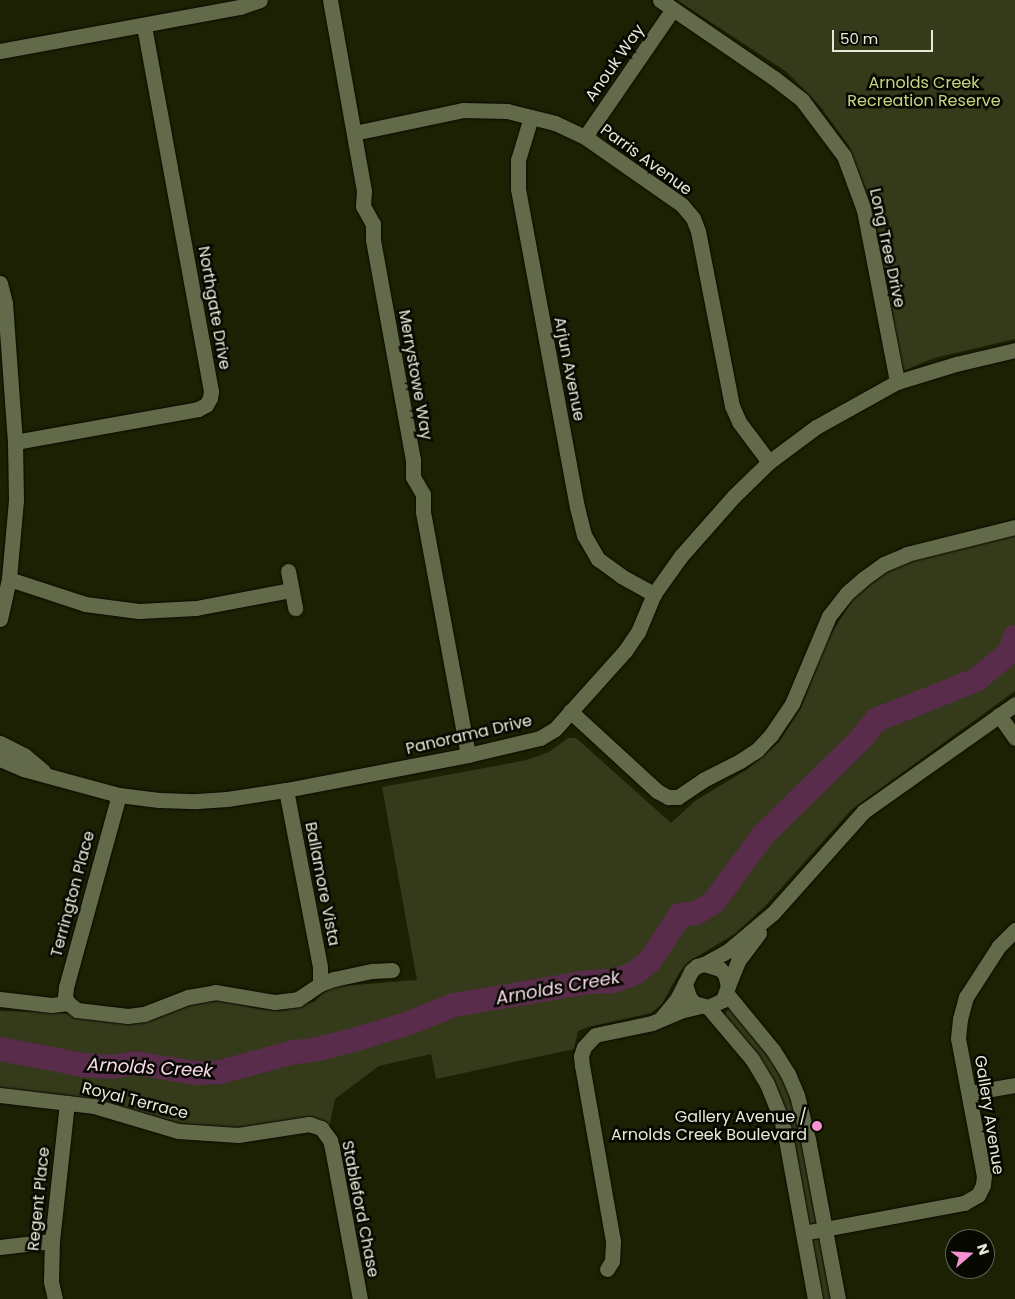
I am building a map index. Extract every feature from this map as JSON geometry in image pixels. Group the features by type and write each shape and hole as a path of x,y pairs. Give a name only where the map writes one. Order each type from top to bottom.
{"street":[{"path":"0,51 240,7 260,0"},
{"name":"Merrystowe Way","path":"330,0 364,191 363,206 373,224 373,240 413,460 413,477 423,494 423,512 468,755"},
{"name":"Long Tree Drive","path":"660,0 774,78 802,100 844,156 864,210 897,382"},
{"name":"Anouk Way","path":"585,137 673,9"},
{"name":"Northgate Drive","path":"15,442 198,409 206,405 210,398 211,391 144,25"},
{"name":"Parris Avenue","path":"354,133 463,110 507,111 556,123 585,137 682,205 693,218 698,231 732,406 739,422 769,462"},
{"name":"Arjun Avenue","path":"530,117 518,160 518,188 577,508 584,535 598,559 621,576 654,594"},
{"path":"0,283 5,303 15,442 16,500 9,579 0,619"},
{"name":"Panorama Drive","path":"0,759 23,769 119,795 159,800 196,801 227,799 286,790 519,745 540,738 554,729 625,651 638,632 654,594 681,556 707,526 769,462 816,427 897,382 956,364 1015,350"},
{"path":"570,711 657,791 668,797 678,797 703,780 740,761 756,750 771,735 792,704 829,616 847,593 863,579 884,564 907,554 1015,526"},
{"path":"288,571 295,608"},
{"path":"9,579 85,604 138,611 167,611 218,605 291,590"},
{"path":"607,1269 612,1261 613,1241 581,1056 584,1047 594,1035 657,1021 680,1011 717,1005 728,990 738,961 773,913 864,811 1015,704"},
{"path":"999,715 1015,738"},
{"name":"Panorama Drive","path":"0,743 24,755 46,774"},
{"name":"Ballamore Vista","path":"286,790 320,968 320,984"},
{"name":"Terrington Place","path":"68,1003 65,997 66,987 119,795"},
{"path":"657,1021 677,999 691,971 729,950 773,913"},
{"name":"Gallery Avenue","path":"802,1233 964,1203 978,1195 983,1185 984,1176 958,1038 960,1019 966,997 999,946 1015,930"},
{"path":"704,964 720,968 725,974 728,990 774,1050 788,1074 797,1095 808,1139 838,1299"},
{"path":"0,999 52,1005 68,1003 77,1010 128,1016 144,1014 188,997 215,992 275,1002 298,999 320,984 353,975 392,970"},
{"path":"685,984 688,997 704,1007 752,1059 770,1091 785,1134 815,1299"},
{"path":"969,1093 1015,1085"},
{"name":"Royal Terrace","path":"0,1095 94,1106 178,1132 238,1135 309,1124 321,1128"},
{"name":"Regent Place","path":"55,1299 51,1281 52,1241 67,1103"},
{"name":"Stableford Chase","path":"321,1128 330,1140 332,1148 360,1299"},
{"path":"0,1247 52,1241"}],"green space":[{"name":"Arnolds Creek Recreation Reserve","path":"677,0 1015,0 1015,339 934,358 903,371 873,209 849,146 819,105 787,72"},
{"path":"1015,534 1015,691 851,810 765,906 736,933 690,961 679,973 662,1004 651,1013 578,1031 574,1049 436,1079 431,1054 379,1066 335,1099 329,1128 282,1126 195,1130 110,1104 65,1095 0,1088 0,1011 55,1012 109,1021 188,1002 224,1001 258,1009 282,1011 314,1002 329,987 417,980 382,787 527,760 549,752 568,738 576,738 671,823 695,801 748,769 779,742 801,708 826,642 855,596 886,573 914,559"},
{"path":"732,1005 740,1020 771,1061 785,1084 797,1113 833,1299 820,1299 782,1108 714,1020 725,1014"}],"waterway":[{"name":"Arnolds Creek","path":"0,1049 83,1065 112,1067 135,1063 196,1073 220,1072 294,1052 314,1050 357,1039 409,1023 454,1005 588,982 614,981 635,973 650,961 680,915 696,913 714,902 763,835 861,739 876,720 976,680 1010,652 1015,637"}],"place":[{"name":"Gallery Avenue / Arnolds Creek Boulevard","path":"817,1126"}]}
